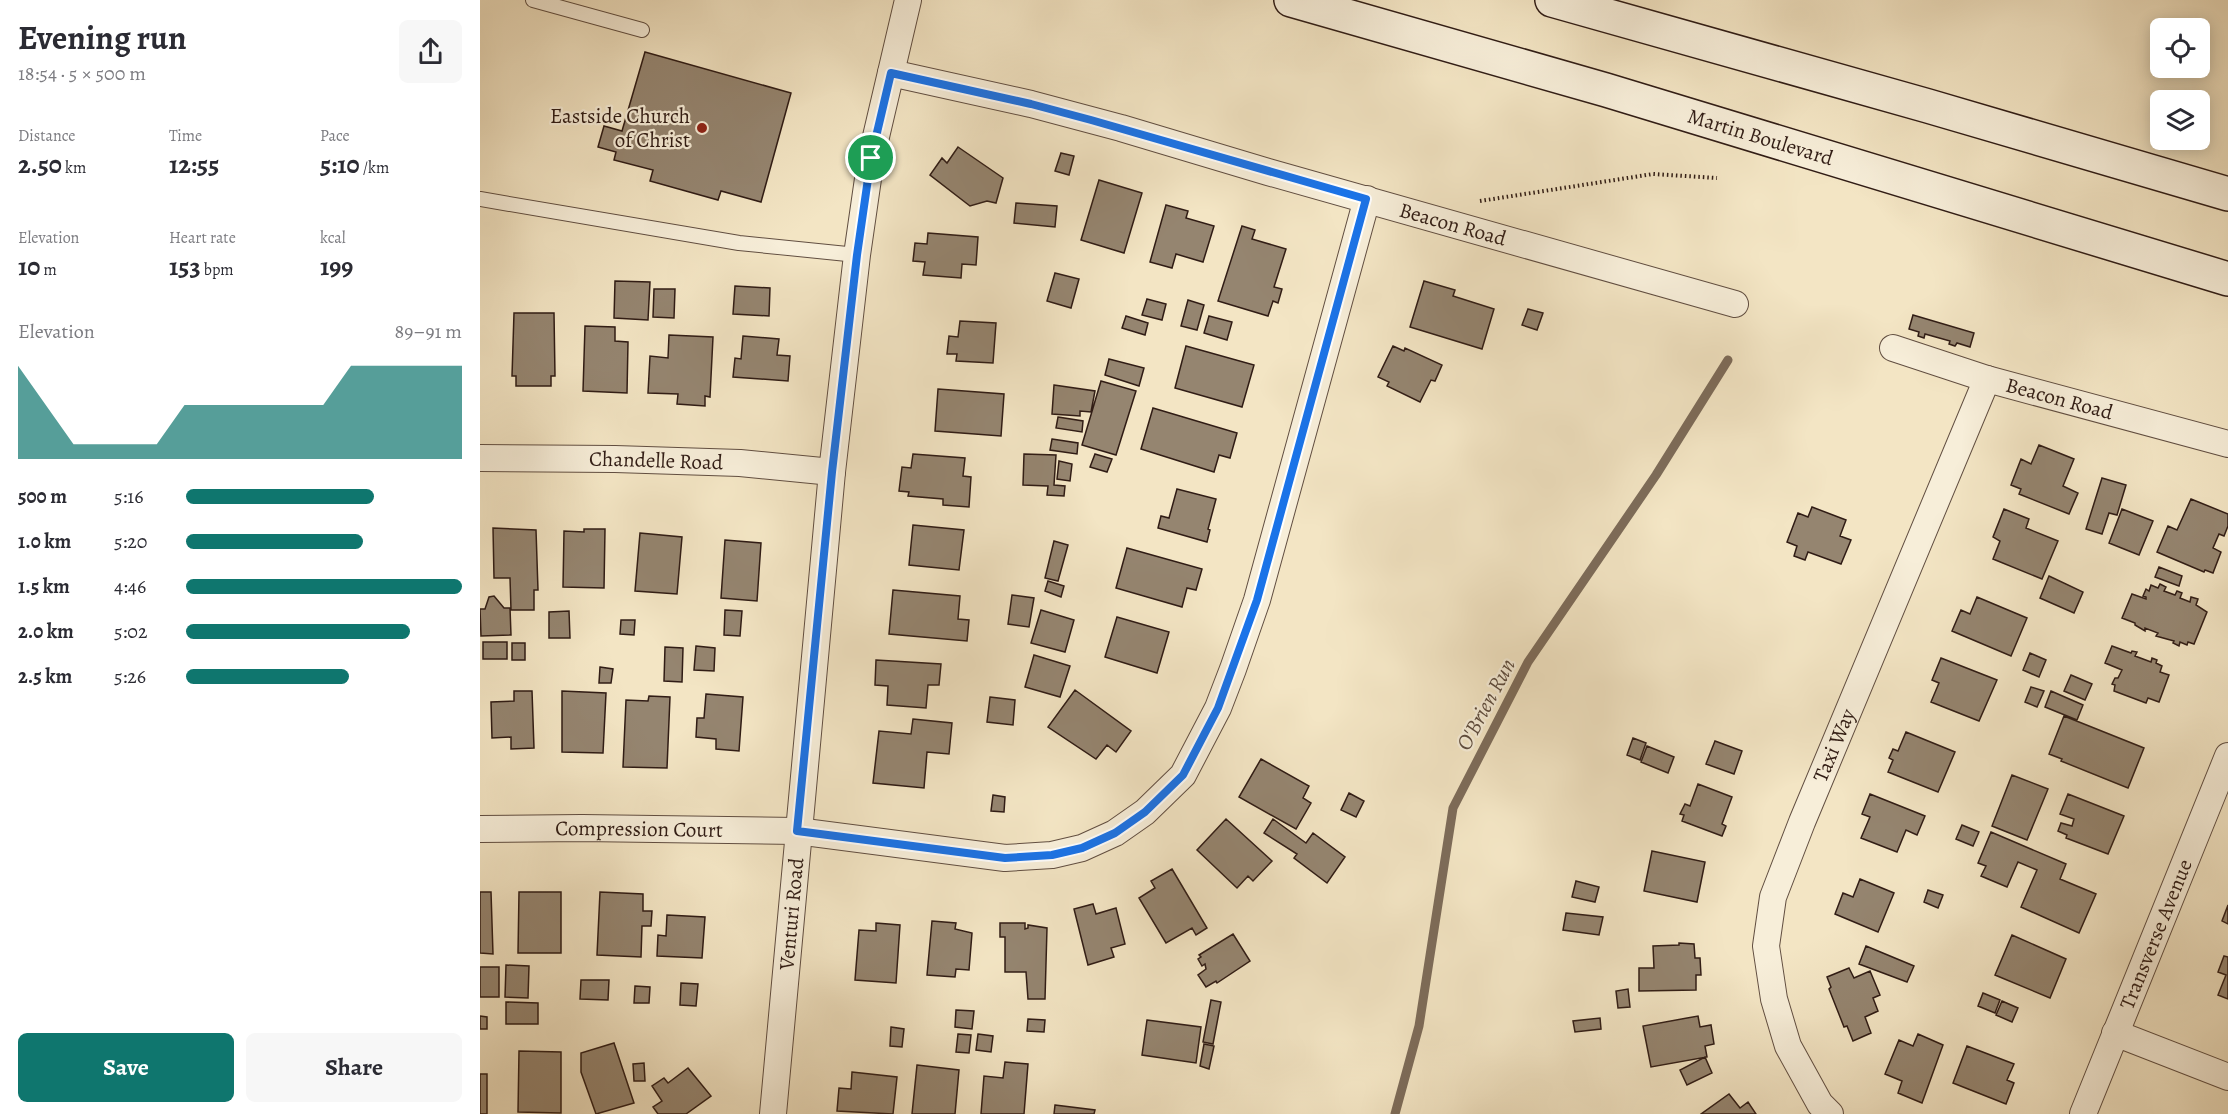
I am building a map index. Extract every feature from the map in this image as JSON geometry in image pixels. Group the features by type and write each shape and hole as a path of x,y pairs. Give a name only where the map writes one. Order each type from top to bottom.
{"main road":[{"name":"Martin Boulevard","path":"1291,0 1606,90 2228,279"},
{"path":"1552,0 1928,106 2228,194"}],"street":[{"name":"Venturi Road","path":"773,1114 797,831 832,472 857,255 871,158 908,0"},
{"name":"Beacon Road","path":"891,73 1031,104 1091,120 1735,304"},
{"name":"Compression Court","path":"480,829 797,831 1005,858 1052,855 1082,848 1115,833 1145,812 1183,775 1218,708 1257,600 1366,199"},
{"name":"Beacon Road","path":"1893,348 1987,380 2228,444"},
{"name":"Taxi Way","path":"1830,1114 1820,1104 1788,1046 1774,999 1766,946 1773,897 1806,811 1987,380"},
{"name":"Chandelle Road","path":"480,458 740,463 832,472"},
{"name":"Transverse Avenue","path":"2083,1114 2228,756"},
{"path":"2115,1033 2228,1077"}],"lane":[{"path":"533,0 642,30"},
{"path":"480,199 740,243 857,255"}],"path":[{"path":"1476,201 1653,174 1718,178"}],"building":[{"name":"Eastside Church of Christ","path":"645,52 791,93 761,202 721,191 718,200 650,181 653,170 614,160 616,152 598,147 604,126 622,131"},
{"path":"958,147 1003,178 996,203 987,201 970,206 930,175 942,158 947,163"},
{"path":"1061,153 1074,156 1069,175 1055,171"},
{"path":"1099,180 1142,193 1124,253 1081,240"},
{"path":"1016,203 1057,206 1055,227 1014,223"},
{"path":"1166,205 1188,211 1186,218 1214,226 1203,262 1176,254 1172,268 1150,262"},
{"path":"1242,226 1255,230 1252,239 1286,249 1274,287 1282,289 1278,303 1273,301 1268,316 1218,301"},
{"path":"928,233 978,237 976,265 962,264 961,278 923,275 925,262 913,261 915,243 927,244"},
{"path":"1055,273 1079,279 1071,308 1047,301"},
{"path":"615,281 650,282 648,320 614,318"},
{"path":"1424,281 1455,290 1453,296 1494,309 1482,349 1410,327"},
{"path":"735,286 770,288 769,316 733,314"},
{"path":"654,289 675,289 674,318 653,317"},
{"path":"1147,299 1166,304 1162,320 1142,315"},
{"path":"1188,300 1204,305 1197,330 1181,326"},
{"path":"1528,309 1543,313 1537,330 1522,325"},
{"path":"514,313 554,313 555,376 551,376 551,386 516,386 516,376 512,376"},
{"path":"1913,315 1974,333 1970,347 1957,343 1955,346 1949,344 1950,341 1925,334 1924,338 1918,336 1919,332 1909,329"},
{"path":"1126,316 1148,323 1145,335 1122,328"},
{"path":"1209,316 1232,322 1227,340 1204,333"},
{"path":"960,321 996,323 993,363 956,361 957,354 947,354 949,336 958,337"},
{"path":"585,326 615,327 615,341 628,342 627,393 583,391"},
{"path":"669,335 713,337 710,397 705,396 705,406 677,404 678,394 648,393 650,356 668,358"},
{"path":"743,336 779,339 777,355 790,356 788,381 733,377 735,358 741,359"},
{"path":"1186,346 1254,365 1242,407 1175,388"},
{"path":"1393,346 1404,351 1405,348 1442,365 1435,381 1431,380 1420,402 1387,386 1389,382 1378,377"},
{"path":"1109,359 1144,368 1139,386 1105,375"},
{"path":"1101,381 1136,391 1116,455 1082,445"},
{"path":"1054,385 1095,391 1091,412 1080,411 1080,416 1052,414"},
{"path":"938,389 1004,394 1001,436 935,431"},
{"path":"1153,408 1237,433 1230,458 1219,455 1214,472 1141,449"},
{"path":"1058,417 1083,421 1082,432 1056,428"},
{"path":"1052,439 1078,443 1077,454 1050,450"},
{"path":"2039,445 2074,459 2063,486 2078,493 2069,514 2019,494 2021,489 2011,485 2021,459 2031,464"},
{"path":"913,454 965,458 963,476 971,477 969,507 943,505 943,499 908,496 909,492 899,491 902,467 911,468"},
{"path":"1024,454 1056,455 1054,485 1065,486 1064,496 1047,495 1048,486 1023,485"},
{"path":"1095,454 1112,459 1107,472 1090,467"},
{"path":"1059,461 1072,464 1070,481 1057,479"},
{"path":"2102,478 2126,485 2117,515 2109,513 2102,534 2086,529"},
{"path":"1177,489 1216,499 1207,542 1158,528 1161,516 1169,518"},
{"path":"2191,499 2228,514 2228,526 2224,536 2219,534 2213,548 2221,552 2213,573 2205,570 2204,572 2157,552 2168,526 2177,530"},
{"path":"1812,507 1846,520 1840,536 1851,540 1841,564 1808,552 1805,560 1794,556 1797,546 1787,542 1798,513 1808,517"},
{"path":"2004,509 2029,519 2026,528 2058,541 2042,579 1993,559 2000,541 1993,537"},
{"path":"2122,509 2153,521 2139,555 2109,543"},
{"path":"913,525 964,530 959,570 909,565"},
{"path":"493,528 536,530 538,590 534,590 534,610 511,610 510,578 494,578"},
{"path":"584,529 605,529 604,588 563,587 564,531 584,532"},
{"path":"640,533 682,537 677,594 635,591"},
{"path":"725,540 761,543 757,601 721,598"},
{"path":"1054,541 1068,545 1058,581 1045,578"},
{"path":"1127,548 1202,569 1196,590 1187,588 1182,607 1116,588"},
{"path":"2159,567 2182,576 2179,586 2155,577"},
{"path":"2049,576 2083,592 2074,613 2040,598"},
{"path":"1048,581 1064,586 1061,597 1045,591"},
{"path":"2160,584 2166,587 2164,591 2175,595 2177,591 2182,593 2180,598 2190,602 2191,597 2198,599 2196,605 2207,612 2194,644 2188,642 2187,645 2180,642 2179,646 2173,643 2174,641 2156,636 2158,633 2145,628 2145,631 2135,623 2122,618 2132,594 2146,599 2143,596 2146,589 2149,591 2151,585 2158,588"},
{"path":"893,590 960,596 958,619 969,620 967,641 889,634"},
{"path":"1012,595 1034,598 1029,627 1008,624"},
{"path":"494,596 504,608 510,608 511,635 481,636 480,609 485,609 489,597"},
{"path":"1977,597 2027,618 2011,656 1952,631 1961,610 1970,614"},
{"path":"725,610 742,611 740,636 724,635"},
{"path":"1041,610 1074,620 1065,652 1031,643"},
{"path":"569,611 570,638 549,638 549,612"},
{"path":"1117,617 1169,632 1157,673 1105,657"},
{"path":"621,620 635,620 634,635 620,634"},
{"path":"483,642 507,642 507,659 483,659"},
{"path":"512,643 525,643 525,660 512,660"},
{"path":"696,646 715,648 714,671 694,670"},
{"path":"2112,646 2131,653 2132,651 2137,652 2135,656 2151,662 2152,658 2157,660 2156,663 2162,666 2160,672 2169,675 2159,702 2148,698 2146,703 2114,691 2115,685 2112,684 2122,670 2105,663"},
{"path":"665,647 683,648 682,682 664,681"},
{"path":"2030,653 2046,660 2039,677 2023,670"},
{"path":"1034,655 1070,666 1060,697 1025,687"},
{"path":"1941,658 1997,680 1979,721 1931,702 1939,683 1932,680"},
{"path":"876,660 941,664 939,685 928,685 926,708 887,705 888,686 875,685"},
{"path":"600,667 613,669 611,683 599,683"},
{"path":"2071,675 2092,684 2085,700 2064,691"},
{"path":"2031,687 2044,691 2037,707 2025,702"},
{"path":"1075,690 1131,731 1116,752 1107,745 1096,759 1048,727"},
{"path":"514,691 532,691 534,748 511,749 511,737 492,738 491,702 514,701"},
{"path":"562,691 606,693 603,753 562,752"},
{"path":"2051,691 2083,705 2077,720 2045,707"},
{"path":"706,694 743,697 739,751 716,749 716,739 696,737 697,718 704,718"},
{"path":"649,696 670,697 667,768 623,767 626,700 648,701"},
{"path":"990,697 1015,700 1013,725 987,722"},
{"path":"2064,716 2144,748 2128,788 2049,754"},
{"path":"913,719 952,723 949,754 927,752 924,788 873,783 879,731 911,734"},
{"path":"1906,732 1955,752 1938,792 1888,772 1893,760 1889,758 1893,749 1898,751"},
{"path":"1633,738 1646,743 1640,760 1627,755"},
{"path":"1715,741 1742,751 1734,774 1706,764"},
{"path":"1647,746 1674,757 1668,773 1641,762"},
{"path":"1261,759 1309,786 1303,798 1311,803 1296,829 1239,797"},
{"path":"2012,775 2048,789 2027,840 1992,826"},
{"path":"1698,784 1732,797 1722,824 1726,826 1722,836 1682,821 1684,815 1680,814 1685,804 1690,806"},
{"path":"1349,793 1364,801 1356,817 1341,810"},
{"path":"1870,794 1925,816 1917,835 1906,830 1897,852 1861,838 1870,817 1862,814"},
{"path":"2068,794 2124,816 2108,854 2066,838 2067,835 2058,831 2061,823 2072,826 2074,819 2060,814"},
{"path":"993,795 1005,797 1004,812 991,811"},
{"path":"1226,819 1272,861 1253,881 1248,876 1237,888 1197,850"},
{"path":"1273,819 1306,843 1313,833 1345,857 1327,883 1294,858 1297,854 1264,833"},
{"path":"1962,825 1979,832 1973,846 1956,839"},
{"path":"1991,832 2066,864 2060,879 2096,894 2079,933 2021,907 2037,870 2018,862 2007,887 1981,876 1986,866 1978,863"},
{"path":"1652,851 1705,862 1697,902 1644,891"},
{"path":"1172,869 1207,928 1196,935 1192,928 1166,943 1139,898 1155,888 1151,881"},
{"path":"1860,879 1894,893 1878,932 1835,914 1843,893 1853,897"},
{"path":"1576,881 1599,887 1595,902 1572,897"},
{"path":"1928,890 1943,895 1938,908 1924,902"},
{"path":"480,892 491,892 493,954 480,953"},
{"path":"519,892 561,892 561,953 518,953"},
{"path":"600,892 643,894 643,911 652,911 651,926 642,926 641,957 597,955"},
{"path":"1093,904 1096,914 1116,908 1125,944 1111,948 1114,957 1088,965 1074,909"},
{"path":"2228,905 2228,924 2222,921"},
{"path":"1566,913 1603,917 1599,935 1563,930"},
{"path":"667,915 705,917 702,958 657,956 658,935 666,936"},
{"path":"932,921 956,923 955,929 972,933 969,970 956,969 955,977 927,975"},
{"path":"876,923 900,925 896,983 855,980 859,930 876,931"},
{"path":"1000,923 1025,923 1025,929 1028,925 1047,928 1045,999 1028,999 1026,972 1005,972 1005,937 1000,937"},
{"path":"1233,934 1250,961 1217,983 1216,981 1206,987 1198,975 1206,969 1205,964 1202,966 1198,959 1201,957 1199,955"},
{"path":"2012,935 2066,959 2050,998 1995,975"},
{"path":"1679,943 1694,944 1695,958 1700,958 1701,975 1696,975 1696,990 1639,991 1639,968 1654,968 1653,946 1679,945"},
{"path":"1866,946 1914,966 1907,982 1859,964"},
{"path":"2224,956 2228,957 2228,999 2218,995 2226,975 2218,972"},
{"path":"506,965 529,966 528,998 505,997"},
{"path":"480,967 499,967 499,997 480,997"},
{"path":"1849,968 1854,978 1870,971 1880,995 1873,998 1878,1011 1865,1017 1871,1033 1853,1041 1847,1026 1844,1027 1829,989 1831,987 1827,977"},
{"path":"581,980 609,980 608,1000 580,999"},
{"path":"681,983 698,984 696,1006 680,1005"},
{"path":"635,986 650,987 649,1003 634,1003"},
{"path":"1628,989 1630,1007 1618,1008 1616,991"},
{"path":"1983,993 2000,1000 1995,1013 1978,1006"},
{"path":"1211,1000 1221,1002 1213,1044 1203,1042"},
{"path":"2002,1001 2018,1008 2012,1022 1996,1015"},
{"path":"506,1002 538,1003 538,1024 506,1024"},
{"path":"956,1010 974,1011 972,1029 955,1027"},
{"path":"480,1016 487,1017 487,1029 480,1029"},
{"path":"1698,1016 1700,1027 1711,1025 1714,1044 1705,1046 1707,1057 1651,1067 1643,1026"},
{"path":"1600,1018 1601,1029 1575,1032 1573,1021"},
{"path":"1028,1019 1045,1020 1044,1032 1027,1031"},
{"path":"1147,1020 1201,1027 1196,1063 1142,1055"},
{"path":"891,1027 904,1029 902,1047 890,1046"},
{"path":"958,1034 971,1035 969,1053 956,1052"},
{"path":"978,1034 993,1036 991,1052 976,1050"},
{"path":"1918,1034 1943,1045 1922,1103 1898,1093 1902,1081 1885,1074 1899,1040 1913,1046"},
{"path":"614,1043 634,1103 596,1114 581,1072 581,1053"},
{"path":"1204,1044 1214,1046 1209,1069 1200,1066"},
{"path":"1967,1046 2014,1064 2007,1080 2014,1083 2006,1104 1953,1083"},
{"path":"519,1051 561,1052 561,1113 518,1112"},
{"path":"1705,1057 1712,1073 1687,1085 1680,1070"},
{"path":"1005,1062 1028,1064 1024,1114 981,1114 984,1076 1003,1078"},
{"path":"644,1063 645,1081 634,1081 633,1064"},
{"path":"917,1065 959,1070 955,1114 912,1114"},
{"path":"688,1068 711,1096 686,1114 658,1114 653,1107 662,1101 652,1086 664,1078 668,1083"},
{"path":"852,1072 897,1077 893,1114 837,1111 839,1088 851,1089"},
{"path":"480,1074 487,1074 487,1114 480,1114"},
{"path":"1729,1094 1740,1108 1748,1102 1756,1114 1701,1114"},
{"path":"1055,1105 1095,1110 1094,1114 1054,1114"}],"waterway":[{"name":"O'Brien Run","path":"1395,1114 1419,1026 1453,808 1528,662 1656,475 1728,360"}],"place":[{"name":"Eastside Church of Christ","path":"702,128"}],"route":[{"path":"891,73 1031,104 1366,199 1257,600 1218,708 1183,775 1145,812 1115,833 1082,848 1052,855 1005,858 797,831 832,472 857,255 871,158 891,73"}]}
